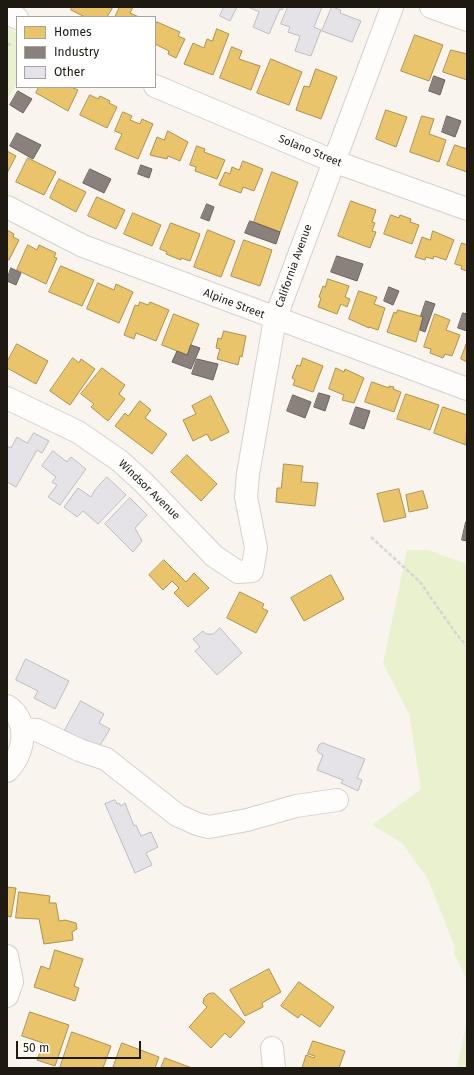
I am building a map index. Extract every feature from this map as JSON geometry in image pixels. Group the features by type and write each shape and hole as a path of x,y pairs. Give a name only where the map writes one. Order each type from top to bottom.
{"street":[{"name":"California Avenue","path":"254,537 246,497 248,474 275,319 332,161 392,7"},
{"path":"431,7 467,20"},
{"path":"7,13 16,18"},
{"name":"Solano Street","path":"156,86 332,161 467,209"},
{"name":"Alpine Street","path":"7,207 83,246 275,319 467,389"},
{"name":"Windsor Avenue","path":"7,398 78,432 120,462 145,484 214,556 238,572 252,571 256,548 254,537"},
{"path":"7,706 13,710 23,729 21,750 7,771"},
{"path":"23,729 37,730 79,750 106,759 177,815 197,824 209,827 247,820 296,806 337,800"},
{"path":"7,956 12,982 7,996"}],"path":[{"path":"7,44 11,45"},
{"path":"371,537 420,582 457,635 467,646"}],"green space":[{"path":"7,28 16,32 16,85 7,100"},
{"path":"407,550 428,550 467,564 467,980 454,953 455,947 428,879 402,843 372,825 421,789 409,714 383,663"},
{"path":"467,1020 467,1068 457,1068"}],"building: Homes":[{"path":"72,7 113,7 108,16 83,16 71,10"},
{"path":"120,7 133,7 130,13 137,16 116,16"},
{"path":"157,22 180,32 178,36 185,39 176,58 168,54 169,51 156,44"},
{"path":"217,29 229,34 213,75 184,64 193,43 204,48 207,39 212,41"},
{"path":"415,35 443,45 429,81 401,71"},
{"path":"232,47 242,51 239,59 260,66 251,90 220,78"},
{"path":"451,50 467,54 467,80 443,72"},
{"path":"271,59 302,72 289,105 257,93"},
{"path":"316,69 337,77 321,119 296,110 304,86 309,87"},
{"path":"38,88 73,88 78,90 68,111 36,93"},
{"path":"90,95 98,99 100,96 110,101 109,103 117,107 107,128 80,115"},
{"path":"386,110 407,117 396,147 376,139"},
{"path":"123,112 132,116 130,120 140,124 142,119 153,124 138,159 115,149 122,134 115,131"},
{"path":"422,116 434,119 429,134 446,140 439,162 410,152"},
{"path":"168,131 188,142 180,161 168,156 167,159 150,155 157,137 164,140"},
{"path":"455,145 467,149 467,172 447,165"},
{"path":"197,146 205,149 204,152 225,160 217,179 195,171 196,167 190,165"},
{"path":"7,151 16,156 7,173"},
{"path":"28,158 56,172 44,195 16,182"},
{"path":"243,161 263,169 254,191 243,187 241,193 219,185 225,172 230,174 232,167 239,170"},
{"path":"272,172 298,182 280,232 254,222"},
{"path":"59,179 86,192 76,212 50,198"},
{"path":"97,197 125,210 116,229 88,216"},
{"path":"351,201 376,210 372,222 375,223 372,231 376,232 370,248 338,236"},
{"path":"133,213 161,225 152,246 124,234"},
{"path":"391,215 399,218 400,215 411,219 410,222 419,225 412,244 384,234"},
{"path":"171,223 200,234 190,261 181,258 181,260 166,254 167,252 160,249"},
{"path":"7,230 14,234 13,237 19,240 9,260 7,259"},
{"path":"208,230 235,241 221,277 194,267"},
{"path":"433,231 454,240 446,260 434,256 433,259 426,257 425,260 415,257 422,237 430,240"},
{"path":"244,240 272,250 260,286 231,276"},
{"path":"462,243 467,245 467,271 461,269 462,266 455,264"},
{"path":"28,245 37,250 39,245 56,253 54,257 57,258 46,284 17,270"},
{"path":"61,266 94,280 82,306 49,292"},
{"path":"328,279 349,286 345,297 350,299 347,307 341,304 337,314 318,307 321,298 319,297 323,286 325,287"},
{"path":"98,283 114,290 116,284 133,292 119,323 87,309"},
{"path":"359,291 377,297 374,304 385,308 378,330 369,328 349,319"},
{"path":"140,302 148,305 150,302 169,310 156,341 136,333 134,339 124,335 135,305 138,306"},
{"path":"398,310 423,317 416,342 387,332 394,312 396,313"},
{"path":"174,314 199,324 187,355 162,345"},
{"path":"435,314 450,320 446,330 460,335 452,356 445,354 443,358 430,353 431,349 424,347"},
{"path":"224,331 246,336 242,357 240,356 238,365 217,359 220,349 216,348 218,338 221,339"},
{"path":"467,342 467,362 461,359"},
{"path":"17,344 48,361 36,384 7,368 7,362"},
{"path":"73,358 79,363 81,359 95,369 70,405 50,391"},
{"path":"303,358 323,366 313,392 293,385 295,380 292,378 297,365 300,366"},
{"path":"102,368 125,385 119,394 125,399 108,421 91,407 94,404 81,394"},
{"path":"336,368 344,372 345,369 364,378 354,403 342,400 344,395 329,389"},
{"path":"372,382 389,388 389,386 394,387 393,389 401,392 394,412 365,402"},
{"path":"406,394 439,405 430,430 397,419"},
{"path":"211,396 229,432 211,441 207,434 193,441 183,420 196,414 192,406"},
{"path":"140,401 151,410 145,418 167,434 152,454 115,426 125,413 128,416"},
{"path":"443,407 467,415 466,445 434,433"},
{"path":"187,455 217,484 201,501 171,472"},
{"path":"284,464 303,466 301,482 318,483 315,506 276,502 277,488 281,488"},
{"path":"399,489 406,517 384,522 377,494"},
{"path":"423,491 428,508 409,512 406,495"},
{"path":"164,560 186,582 194,573 209,588 188,607 174,593 179,588 172,581 163,590 149,575"},
{"path":"331,575 344,599 304,621 291,598"},
{"path":"240,592 264,604 262,608 268,611 256,633 227,618"},
{"path":"7,887 16,888 11,917 7,916"},
{"path":"19,892 50,896 49,903 56,903 59,921 65,920 76,923 77,929 72,932 73,940 44,944 39,919 16,918"},
{"path":"55,950 83,959 74,986 79,988 75,1001 34,987 41,966 49,969"},
{"path":"269,969 281,992 262,1003 263,1007 245,1016 230,990"},
{"path":"299,982 334,1007 320,1027 301,1014 298,1018 281,1006"},
{"path":"214,993 245,1022 230,1038 225,1033 211,1048 189,1027 207,1007 203,1003 204,998 208,994"},
{"path":"30,1012 69,1025 55,1066 37,1060 43,1043 22,1036"},
{"path":"72,1032 111,1046 103,1068 60,1068"},
{"path":"313,1041 345,1051 339,1068 302,1068 306,1055 314,1058 315,1056 308,1054"},
{"path":"122,1043 159,1057 155,1068 113,1068"},
{"path":"165,1058 192,1068 161,1068"}],"building: Industry":[{"path":"434,76 445,80 440,95 429,91"},
{"path":"18,91 32,99 23,113 10,105"},
{"path":"447,116 461,121 455,137 442,132"},
{"path":"17,133 41,145 33,159 10,146"},
{"path":"141,165 152,169 149,178 138,174"},
{"path":"90,169 111,179 104,193 83,183"},
{"path":"207,204 214,207 209,221 201,218"},
{"path":"250,221 280,232 276,244 245,233"},
{"path":"337,256 363,264 357,281 331,272"},
{"path":"11,268 21,273 16,285 7,281"},
{"path":"389,287 399,291 393,305 384,301"},
{"path":"426,301 435,304 425,332 420,330 423,317 421,316"},
{"path":"463,313 467,314 467,331 458,328"},
{"path":"191,345 200,348 191,369 172,362 177,351 187,355"},
{"path":"197,359 218,364 213,380 192,374"},
{"path":"319,393 330,396 325,411 314,407"},
{"path":"293,395 311,402 305,418 287,411"},
{"path":"356,407 370,411 364,429 350,424"},
{"path":"467,522 467,541 462,540"}],"building: Other":[{"path":"224,7 237,7 230,21 220,16"},
{"path":"248,7 284,7 282,10 280,9 269,34 253,27 259,12"},
{"path":"288,7 322,7 314,27 321,30 311,56 295,51 300,36 288,32 290,27 281,24"},
{"path":"332,7 341,10 340,13 361,21 352,42 322,31"},
{"path":"34,433 49,441 42,453 37,450 16,487 7,482 7,446 11,448 17,437 27,443"},
{"path":"53,451 67,462 71,457 86,469 60,505 48,497 57,485 52,482 56,477 42,466"},
{"path":"107,477 126,495 98,524 83,511 77,517 64,507 78,488 91,497 95,490"},
{"path":"130,498 147,515 135,528 142,541 133,552 105,524"},
{"path":"220,628 242,653 217,675 195,651 200,647 193,639 203,631 206,634 213,634"},
{"path":"26,659 69,681 55,709 34,698 38,691 16,680"},
{"path":"81,701 104,714 99,723 110,729 97,750 65,730"},
{"path":"323,743 365,759 357,778 362,780 358,791 341,783 343,780 317,770 323,755 317,750 319,745"},
{"path":"115,800 117,804 119,803 121,806 125,803 134,826 136,825 141,836 151,832 158,847 146,853 152,865 135,873 105,804"}]}
